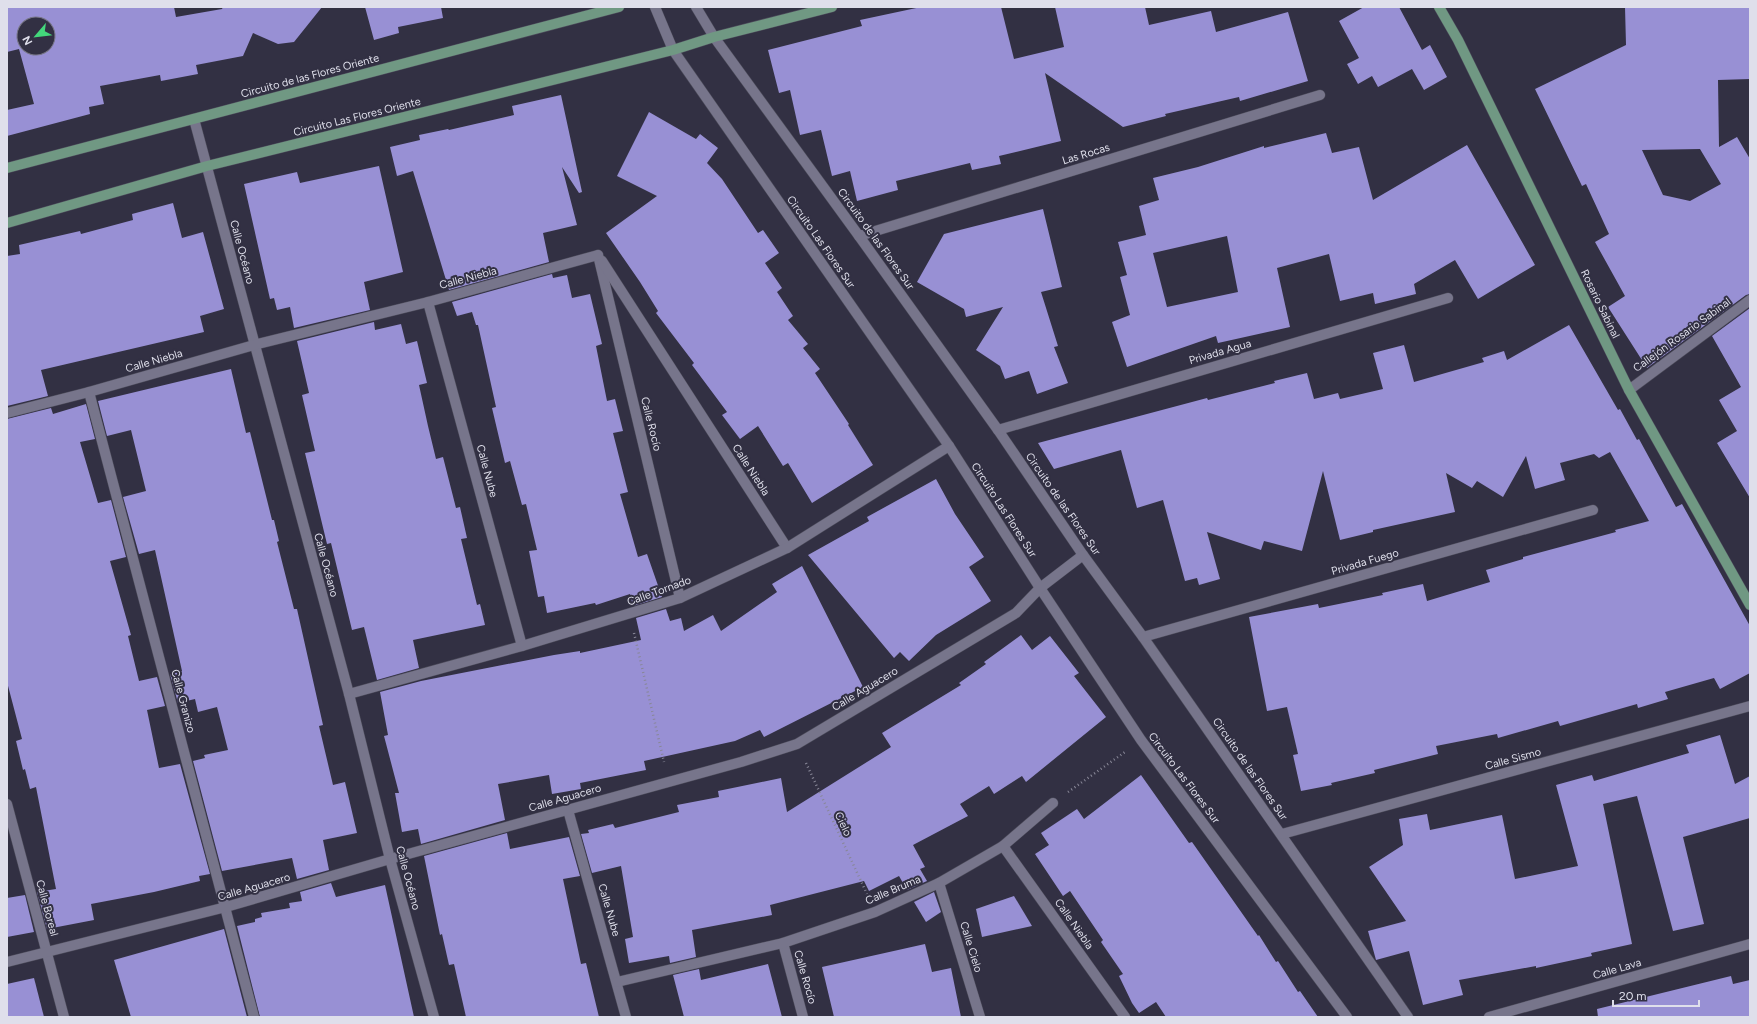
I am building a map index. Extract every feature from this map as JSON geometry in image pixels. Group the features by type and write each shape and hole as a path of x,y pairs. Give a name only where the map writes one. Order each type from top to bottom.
{"main road":[{"name":"Circuito de las Flores Oriente","path":"7,168 619,7"},
{"name":"Circuito Las Flores Oriente","path":"7,223 207,166 673,50 714,37 832,7"},
{"name":"Rosario Sabinal","path":"1439,7 1458,40 1628,390 1750,605"}],"street":[{"name":"Circuito Las Flores Sur","path":"655,7 673,50 949,446 1040,588 1141,740 1347,1017"},
{"name":"Circuito de las Flores Sur","path":"696,7 714,37 998,430 1083,555 1143,637 1282,834 1408,1017"},
{"name":"Las Rocas","path":"859,236 1320,95"},
{"name":"Calle Océano","path":"194,119 349,694 390,859 434,1017"},
{"name":"Calle Niebla","path":"7,413 89,392 254,345 428,302 598,255 787,548"},
{"name":"Calle Rocío","path":"598,255 680,598"},
{"name":"Privada Agua","path":"998,430 1448,298"},
{"name":"Callejón Rosario Sabinal","path":"1628,390 1750,300"},
{"name":"Calle Nube","path":"428,302 522,646"},
{"name":"Calle Granizo","path":"89,392 254,1017"},
{"name":"Calle Tornado","path":"349,694 629,615 680,598 787,548 949,446"},
{"name":"Privada Fuego","path":"1143,637 1593,510"},
{"name":"Calle Aguacero","path":"7,962 226,907 390,859 741,762 797,744 1016,613 1040,588 1083,555"},
{"name":"Calle Sismo","path":"1282,834 1750,706"},
{"name":"Calle Bruma","path":"616,982 783,944 875,912 939,883 1003,846 1053,803"},
{"name":"Calle Boreal","path":"7,804 64,1017"},
{"name":"Calle Nube","path":"568,810 626,1017"},
{"name":"Calle Niebla","path":"1003,846 1125,1017"},
{"name":"Calle Cielo","path":"939,883 980,1017"},
{"name":"Calle Rocío","path":"783,944 803,1017"},
{"name":"Calle Lava","path":"1490,1017 1750,944"}],"path":[{"path":"629,615 668,781"},
{"path":"1053,803 1141,740"},
{"name":"Cielo","path":"797,744 875,912"}],"building":[{"path":"7,7 174,7 176,17 222,9 223,7 322,7 294,42 278,44 253,33 243,56 196,65 198,74 161,81 160,75 100,86 104,104 89,107 90,114 7,136 7,110 34,104 21,56 56,56 56,16 16,16 16,50 7,52"},
{"path":"365,7 441,7 443,18 398,27 399,33 374,40"},
{"path":"921,7 1001,7 1014,59 1064,47 1055,7 1145,7 1149,25 1211,11 1216,32 1288,12 1308,81 1240,101 1239,97 1165,114 1166,116 1123,127 1045,73 1061,141 999,156 1001,164 972,170 970,163 896,181 898,190 857,201 850,171 832,176 821,130 800,135 790,90 779,93 768,50 862,26 860,20"},
{"path":"1364,7 1399,7 1422,50 1430,45 1447,77 1424,90 1412,69 1378,87 1372,76 1358,84 1347,64 1359,58 1339,21"},
{"path":"1625,7 1750,7 1750,79 1718,80 1719,147 1737,137 1750,159 1750,294 1746,295 1647,368 1608,307 1625,296 1595,242 1609,234 1586,184 1582,186 1535,89 1626,45","holes":["1700,149 1721,184 1690,201 1663,195 1642,150"]},
{"path":"561,95 582,192 579,193 562,167 577,225 543,233 549,262 449,290 413,171 397,176 390,147 420,140 419,135 449,130 514,115 512,106"},
{"path":"649,112 696,139 700,134 718,148 707,163 722,179 758,233 763,230 779,253 765,263 782,288 777,292 793,316 788,320 808,344 803,348 820,369 815,373 849,424 848,425 873,465 812,503 788,463 783,466 758,426 740,439 722,415 727,412 692,365 694,363 656,313 658,311 640,282 606,233 657,196 617,176"},
{"path":"1326,133 1332,153 1359,147 1373,200 1467,145 1535,265 1478,299 1455,260 1414,284 1416,294 1375,304 1373,293 1340,301 1329,254 1277,268 1290,327 1218,343 1216,336 1127,367 1112,322 1130,315 1120,277 1127,275 1118,242 1146,235 1139,206 1159,200 1153,178 1198,167 1264,146 1264,148","holes":["1227,236 1238,292 1167,307 1153,253"]},
{"path":"379,166 403,272 364,282 370,310 294,328 290,307 277,310 274,298 270,299 244,184 297,172 300,183"},
{"path":"173,203 182,238 203,232 224,309 200,316 204,332 41,370 48,396 7,406 7,256 20,254 19,245 80,231 81,234 133,220 132,214"},
{"path":"1043,209 1062,287 1041,292 1058,346 1054,347 1068,383 1037,394 1029,371 1005,379 1000,366 976,350 1003,307 966,317 964,309 917,282 944,234"},
{"path":"552,274 553,278 567,275 572,298 590,294 602,344 596,346 607,401 615,399 623,431 613,433 628,492 620,494 638,557 647,554 662,597 633,606 630,594 596,605 595,603 547,613 544,596 538,597 529,551 537,550 526,504 522,505 510,461 505,463 492,408 496,407 478,325 476,325 472,312 457,316 452,302"},
{"path":"1750,308 1750,498 1717,443 1737,431 1719,400 1741,387 1712,336"},
{"path":"374,322 375,330 401,324 406,344 417,341 427,383 419,385 428,426 436,459 443,457 456,508 460,507 467,538 461,539 477,605 480,604 485,625 413,640 419,668 377,680 364,627 352,630 331,543 327,544 305,453 315,451 302,395 309,393 297,341"},
{"path":"1569,325 1618,410 1620,409 1637,440 1639,439 1676,507 1682,504 1750,626 1750,673 1720,689 1714,678 1665,692 1668,699 1638,708 1637,704 1560,726 1558,721 1498,738 1497,734 1436,746 1438,754 1374,770 1375,773 1331,783 1332,785 1301,791 1293,755 1298,754 1287,707 1267,711 1249,617 1318,604 1319,608 1383,595 1382,593 1423,584 1427,601 1490,582 1486,570 1523,559 1523,557 1616,532 1615,530 1649,521 1610,452 1599,458 1594,454 1560,463 1565,480 1535,489 1526,456 1503,497 1477,481 1472,488 1446,473 1455,512 1373,530 1373,532 1340,540 1323,471 1302,551 1264,541 1261,550 1207,532 1220,579 1199,585 1197,578 1185,581 1163,500 1137,508 1121,450 1054,469 1038,443 1207,398 1208,400 1275,383 1274,381 1307,373 1314,399 1338,393 1340,399 1383,389 1373,353 1404,345 1414,382 1484,362 1482,358 1504,351 1507,360"},
{"path":"231,369 246,433 250,432 272,520 274,520 279,541 277,542 294,609 297,609 323,725 319,726 333,785 345,782 357,833 323,840 329,870 297,879 292,858 222,871 193,761 205,758 204,755 228,750 217,707 198,712 195,699 178,703 170,674 182,671 155,550 139,554 123,497 146,491 131,430 107,436 98,401"},
{"path":"86,404 95,439 80,442 98,503 111,500 126,557 110,561 131,635 128,636 139,681 157,677 165,706 147,710 159,768 180,764 210,874 199,876 200,881 154,892 91,904 94,920 47,929 37,892 56,889 36,787 30,789 25,769 23,770 16,741 22,739 7,682 7,419 51,408 53,414"},
{"path":"936,479 955,514 984,557 969,567 991,601 936,635 909,661 900,652 894,658 808,555 869,521 867,517"},
{"path":"802,566 863,687 764,737 760,730 735,741 644,761 646,770 580,783 581,789 552,794 549,775 498,784 505,820 421,844 418,829 402,832 395,793 399,793 384,736 388,735 380,692 421,681 554,655 580,651 580,653 641,640 636,618 666,609 670,621 681,618 684,631 713,615 721,631 777,592 772,584"},
{"path":"1021,635 1032,650 1050,636 1079,673 1074,676 1106,717 1026,782 1022,776 994,794 989,786 960,804 968,816 913,845 925,867 920,869 927,881 907,890 899,876 869,891 864,881 770,905 772,915 692,930 696,957 670,963 669,956 629,963 625,939 633,937 621,866 592,873 581,834 589,833 588,830 613,824 615,828 679,812 677,805 719,797 718,791 781,778 787,812 891,747 882,733 961,685 959,683 986,664 984,662"},
{"path":"1720,735 1735,784 1750,776 1750,818 1683,837 1704,924 1673,931 1637,796 1603,804 1632,944 1591,953 1592,956 1536,968 1536,966 1459,980 1463,995 1423,1005 1409,951 1376,960 1368,931 1406,921 1369,867 1403,845 1399,819 1427,814 1430,830 1502,815 1515,879 1578,866 1556,785 1592,775 1594,781 1689,753 1686,745"},
{"path":"1141,775 1189,843 1192,842 1258,936 1259,935 1276,962 1278,961 1298,992 1300,991 1318,1017 1166,1017 1156,1002 1139,1013 1132,1003 1119,976 1123,974 1101,942 1103,940 1070,891 1063,896 1035,854 1049,845 1041,833 1077,809 1084,819"},
{"path":"507,833 510,849 569,837 580,876 563,879 581,964 586,963 599,1017 466,1017 454,964 449,965 442,934 440,935 424,856"},
{"path":"331,883 336,897 385,885 414,1017 260,1017 237,926 255,922 255,919 262,917 261,913 290,908 289,903 302,901 300,892"},
{"path":"934,892 941,912 926,922 914,902"},
{"path":"25,895 34,932 7,937 7,898"},
{"path":"1014,896 1032,926 982,937 976,909"},
{"path":"224,929 247,1017 131,1017 114,960"},
{"path":"925,944 932,972 951,968 961,1017 834,1017 822,967"},
{"path":"768,964 782,1017 684,1017 673,975 699,969 701,980"},
{"path":"1731,976 1733,984 1750,980 1750,1017 1598,1017 1597,1009"},
{"path":"34,978 44,1017 7,1017 7,984"}]}
